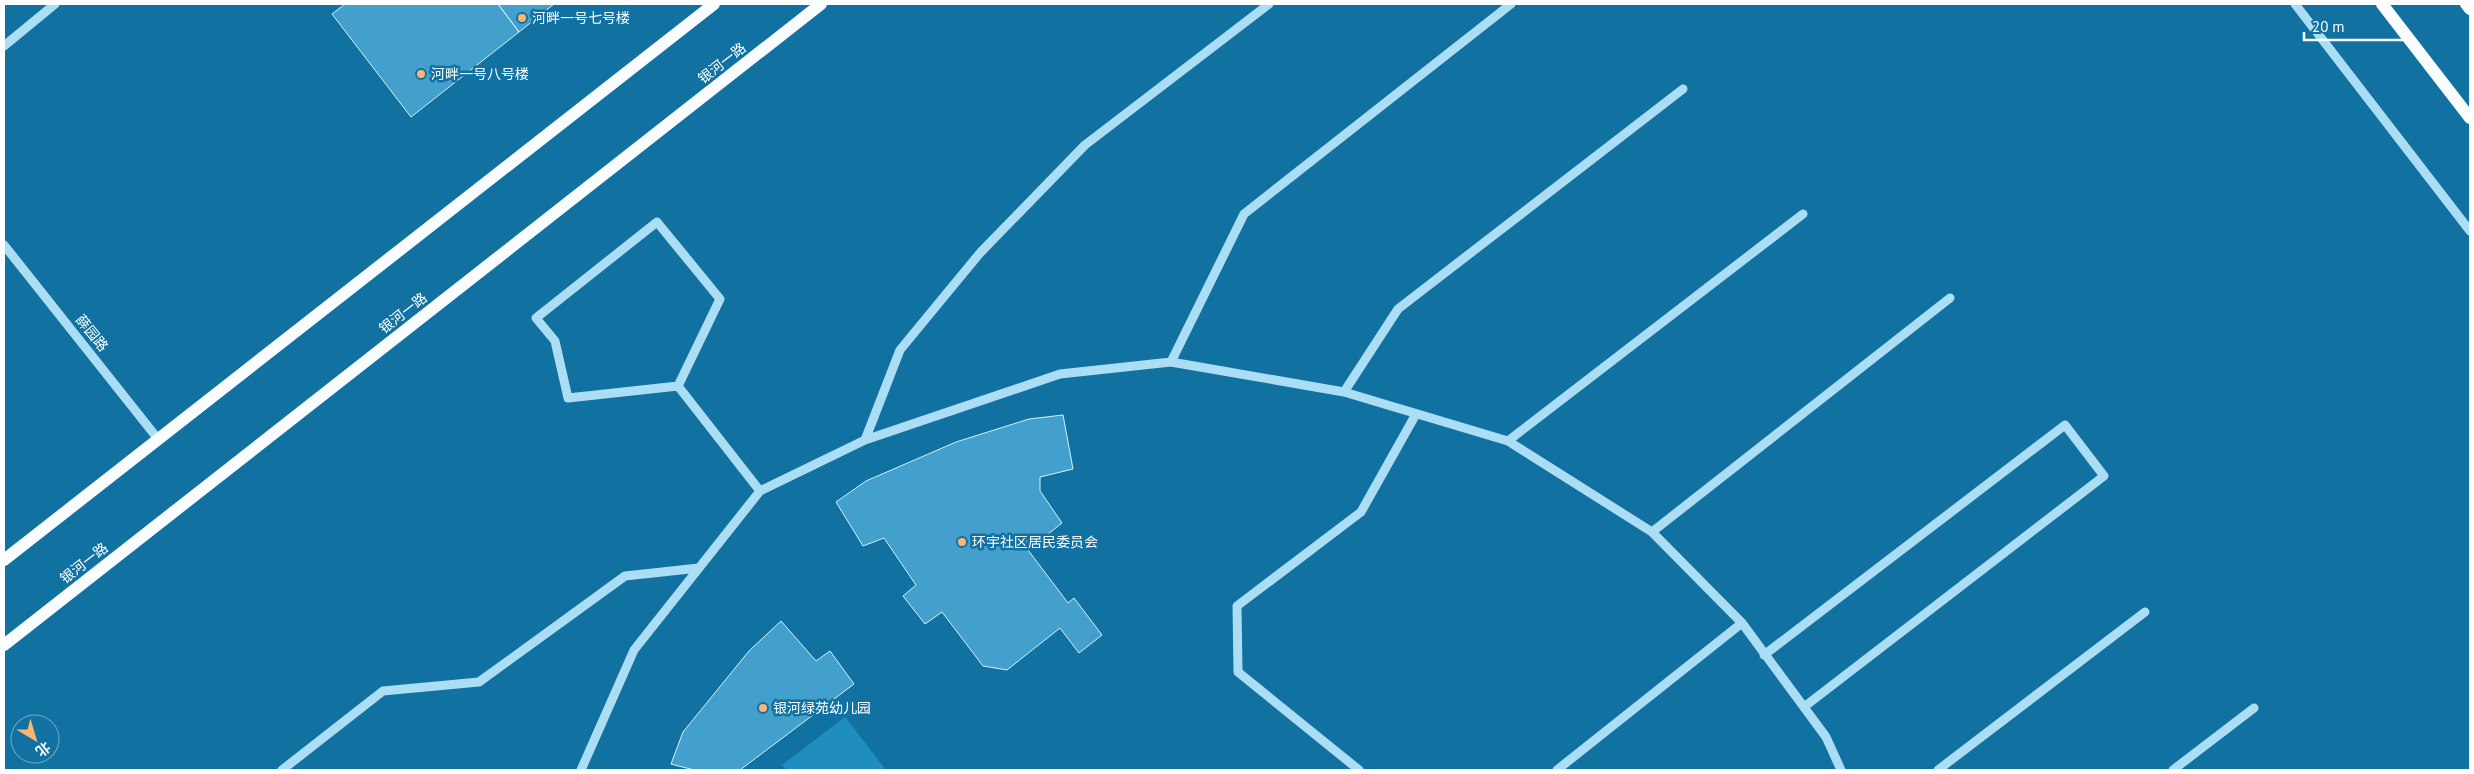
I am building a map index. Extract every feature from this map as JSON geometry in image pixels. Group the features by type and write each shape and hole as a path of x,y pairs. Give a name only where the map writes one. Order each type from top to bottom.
{"main road":[{"path":"4,560 714,4"},
{"name":"银河一路","path":"4,645 821,4"},
{"path":"2382,4 2470,118"},
{"path":"2466,4 2470,9"}],"street":[{"path":"4,46 55,4"},
{"path":"865,440 900,350 980,253 1085,145 1269,4"},
{"path":"1171,362 1244,214 1511,4"},
{"path":"2295,4 2470,231"},
{"path":"1344,392 1398,310 1683,89"},
{"path":"1508,441 1803,214"},
{"path":"657,222 720,299 678,386 568,398 555,341 536,318 657,222"},
{"name":"薛园路","path":"4,245 158,439"},
{"path":"1652,532 1950,298"},
{"path":"581,770 634,650 760,491 865,440 1060,374 1171,362 1344,392 1508,441 1652,532 1742,623 1826,737 1841,770"},
{"path":"678,386 760,491"},
{"path":"1359,770 1238,672 1238,606 1361,512 1416,414"},
{"path":"1764,655 2065,425 2082,447 2104,476 1804,707"},
{"path":"282,770 383,691 479,682 624,576 699,568"},
{"path":"1938,770 2145,612"},
{"path":"1557,770 1742,623"},
{"path":"2173,770 2254,708"}],"shaded area":[{"path":"845,717 886,770 787,770 782,765"}],"building":[{"name":"河畔一号八号楼","path":"345,4 498,4 519,32 411,117 332,14"},
{"name":"河畔一号七号楼","path":"498,4 554,4 519,32"},
{"name":"环宇社区居民委员会","path":"1063,415 1073,469 1040,477 1040,491 1062,523 1028,550 1068,603 1074,598 1102,635 1079,653 1060,628 1007,670 983,666 942,612 925,624 903,596 916,585 884,538 863,546 836,502 866,481 956,442 1029,419"},
{"name":"银河绿苑幼儿园","path":"781,621 816,661 830,651 854,684 740,770 694,770 671,764 683,732 749,651"}],"place":[{"name":"河畔一号七号楼","path":"522,18"},
{"name":"河畔一号八号楼","path":"421,74"},
{"name":"环宇社区居民委员会","path":"962,542"},
{"name":"银河绿苑幼儿园","path":"763,708"}]}
